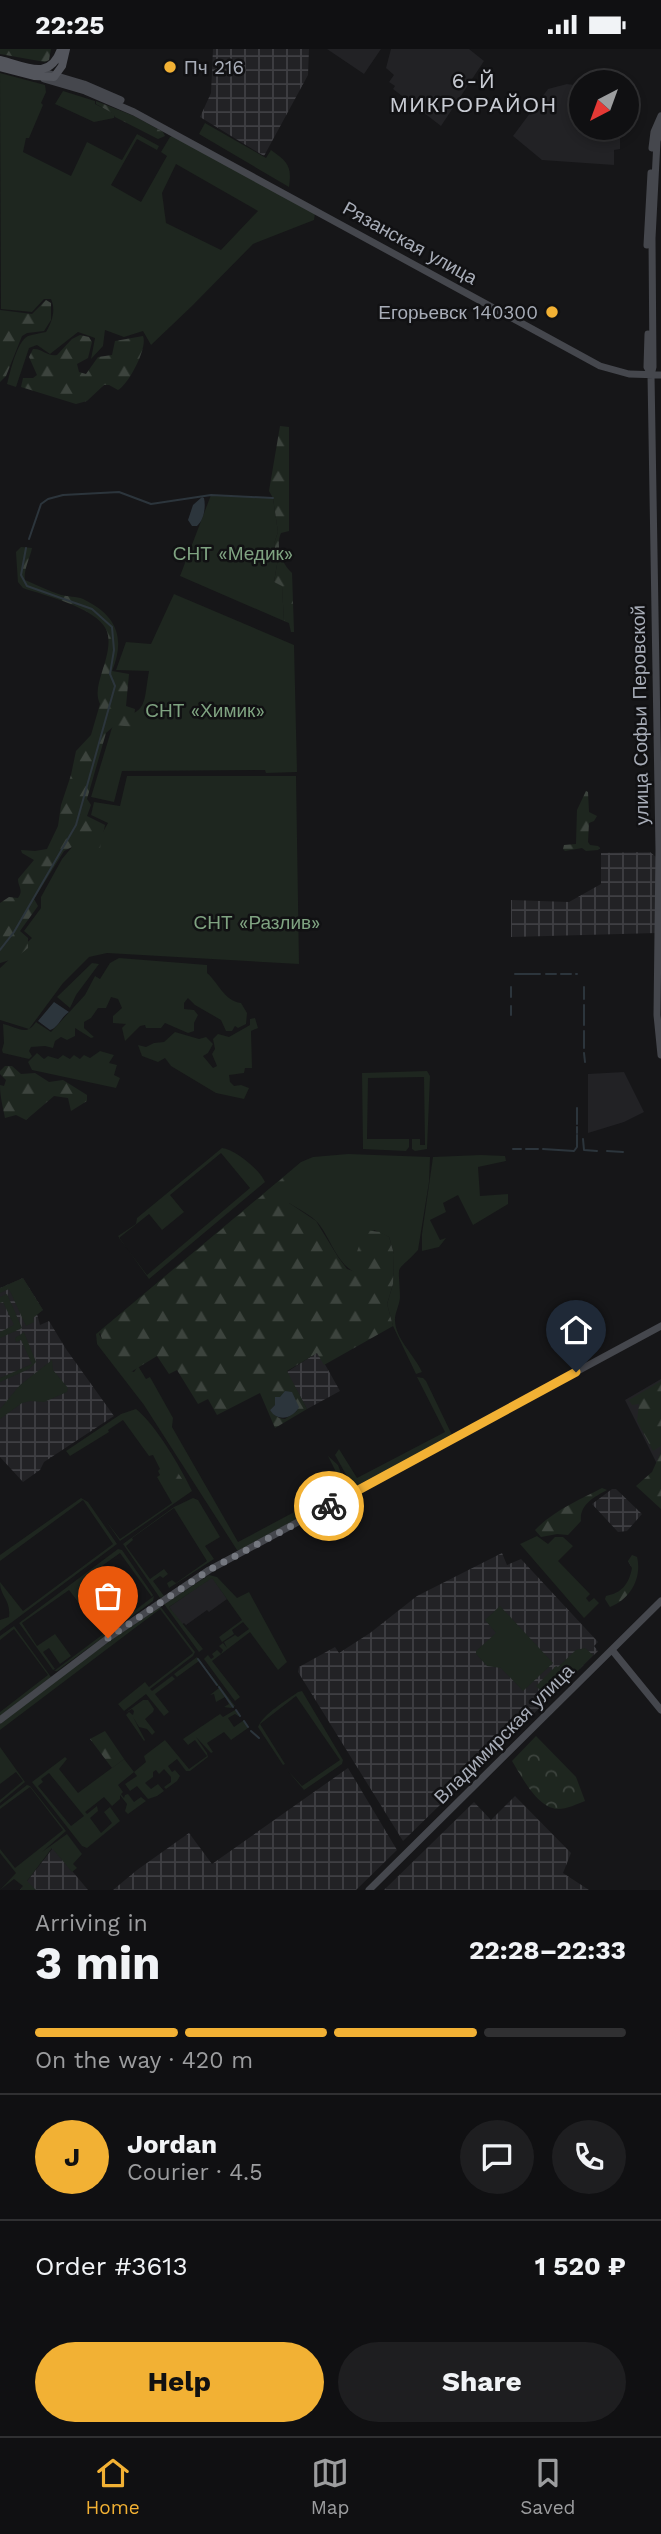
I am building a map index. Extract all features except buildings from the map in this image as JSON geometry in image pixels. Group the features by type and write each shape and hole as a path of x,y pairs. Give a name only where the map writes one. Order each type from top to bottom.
{"main road":[{"path":"0,67 36,73 52,66 63,53"},
{"path":"0,59 51,78 56,76 63,53"}],"street":[{"path":"63,53 66,71 76,81"},
{"name":"Рязанская улица","path":"36,73 117,103 600,366 629,374 661,375"},
{"path":"56,76 62,84"},
{"name":"Рязанская улица","path":"56,76 76,81 131,106 298,201"},
{"name":"улица Софьи Перовской","path":"661,116 652,139 650,238 659,850 657,1004 661,1055"},
{"name":"улица Софьи Перовской","path":"650,238 657,141 661,128"},
{"path":"0,1720 116,1632 209,1570 661,1326"},
{"name":"Владимирская улица","path":"369,1890 661,1601"},
{"path":"612,1650 661,1710"}],"shaded area":[{"path":"213,49 309,49 308,75 264,156 200,117 211,93"},
{"path":"327,49 381,49 364,74"},
{"path":"391,49 469,49 484,61 441,126 393,89 395,86 389,82 394,75 386,68"},
{"path":"569,84 569,140 620,140 620,149 614,150 614,165 542,160 513,136 548,89"},
{"path":"202,497 205,505 203,517 197,526 192,526 188,520 193,505"},
{"path":"650,852 656,857 657,933 511,937 511,900 569,902 601,884 601,853"},
{"path":"54,1002 69,1012 50,1030 38,1021"},
{"path":"624,1072 644,1112 624,1122 588,1133 588,1074"},
{"path":"23,1278 43,1310 37,1314 40,1325 49,1321 114,1416 44,1462 40,1470 23,1482 0,1457 0,1288"},
{"path":"318,1352 340,1391 307,1409 287,1372"},
{"path":"661,1379 661,1481 656,1462 625,1400"},
{"path":"285,1391 292,1392 299,1407 293,1414 281,1417 270,1410 275,1405 275,1397 280,1397"},
{"path":"612,1489 616,1489 642,1514 627,1531 618,1532 592,1504"},
{"path":"502,1553 507,1565 521,1559 598,1642 594,1646 598,1651 403,1841 298,1672 299,1667 335,1647 339,1653 370,1633 417,1596"},
{"path":"212,1577 227,1599 186,1625 181,1625 169,1607"},
{"path":"348,1768 397,1850 356,1890 113,1890 189,1833 212,1864"},
{"path":"515,1796 571,1853 563,1873 589,1890 384,1890 474,1802 491,1820"},
{"path":"53,1848 88,1890 20,1890"}],"green space":[{"path":"0,49 51,49 49,60 45,62 0,54"},
{"path":"0,73 45,85 46,92 41,103 43,105 29,138 26,138 23,152 71,176 87,142 122,160 137,134 159,146 157,150 137,139 111,185 141,202 167,156 161,152 174,135 315,213 314,220 253,244 151,345 143,331 124,337 105,330 103,346 91,359 95,338 78,332 50,354 37,345 29,348 16,387 7,384 17,350 28,336 46,332 53,316 53,307 51,299 44,299 32,312 1,309","holes":["176,164 258,211 221,250 166,223 162,193"]},
{"path":"63,91 95,101 95,104 115,114 114,118 94,122 55,104"},
{"path":"96,101 134,116 163,132 165,136 158,139 115,117 96,104"},
{"path":"205,123 266,158 271,150 277,154 289,169 289,187 199,134"},
{"path":"46,300 51,303 51,320 44,331 22,336 6,376 0,382 0,310 32,314"},
{"path":"80,335 89,337 92,342 88,358 77,364 79,372 86,374 98,357 112,355 115,341 143,336 140,357 122,387 118,390 104,385 87,401 76,404 21,387 23,378 37,375 29,357 33,349 57,355 72,339"},
{"path":"280,426 289,427 289,531 281,533 279,549 292,573 294,632 291,632 289,623 284,621 282,586 274,582 278,559 274,544 278,532 273,498 269,491"},
{"name":"СНТ «Медик»","path":"211,495 273,498 278,532 274,544 278,559 274,582 282,585 284,621 180,576"},
{"path":"21,547 32,548 25,580 61,595 83,599 110,620 118,637 112,671 129,674 126,706 135,709 133,727 115,725 106,733 87,799 91,805 87,816 105,825 100,848 76,845 64,851 34,899 38,906 20,931 28,938 28,948 16,958 0,963 0,903 9,897 18,898 21,891 18,879 34,860 21,850 47,849 58,826 76,751 91,735 100,704 98,688 108,645 106,629 92,615 69,603 23,588 18,582 16,552"},
{"name":"СНТ «Химик»","path":"174,594 294,645 297,772 122,771 114,802 91,797 114,721 133,714 145,699 149,671 116,670 126,642 151,644"},
{"name":"СНТ «Разлив»","path":"127,776 296,776 299,964 107,953 89,957 63,983 29,1029 0,1020 0,968 32,938 24,931 41,908 41,897 62,859 77,841 95,846 108,823 91,815 94,802 120,806"},
{"path":"586,791 589,812 597,816 589,823 588,842 600,848 565,851 564,845 576,844 577,810"},
{"path":"119,958 207,965 207,973 222,991 230,999 241,1003 247,1013 246,1024 226,1031 221,1020 188,998 184,1009 194,1010 198,1015 194,1031 188,1033 165,1023 161,1028 146,1028 145,1025 140,1026 125,1041 122,1028 126,1024 113,1023 113,1016 122,1008 118,999 111,997 106,1008 98,1008 91,1018 84,1022 84,1028 94,1037 91,1038 75,1028 75,1036 67,1040 61,1037 55,1041 53,1048 31,1047 29,1051 32,1056 29,1059 3,1053 3,1024 25,1030 36,1022 51,1032 85,995 95,976 100,979 110,963"},
{"path":"92,963 99,964 76,995 70,1008 57,997"},
{"path":"255,1018 258,1028 251,1031 252,1068 245,1068 244,1073 229,1075 234,1086 249,1088 244,1099 216,1093 171,1066 165,1058 158,1062 142,1056 138,1045 146,1047 164,1042 175,1032 199,1039 206,1037 213,1044 203,1056 213,1068 217,1066 212,1054 215,1049 213,1039 218,1034 229,1037 250,1025 250,1019"},
{"path":"100,1051 114,1055 109,1063 117,1065 114,1075 120,1078 116,1088 32,1070 28,1062 37,1053 44,1059 48,1056 58,1059 63,1055 70,1059 74,1055 80,1059 84,1055 90,1058"},
{"path":"5,1066 12,1066 21,1074 35,1073 49,1082 63,1080 87,1095 87,1101 71,1111 68,1098 54,1096 26,1120 16,1115 5,1118 0,1085 4,1086 6,1080 0,1071"},
{"path":"427,1071 430,1076 427,1149 412,1149 412,1139 420,1139 420,1145 425,1145 424,1077 368,1078 367,1139 409,1139 409,1147 406,1151 363,1149 362,1073"},
{"path":"222,1148 246,1161 265,1182 149,1279 128,1250 147,1275 250,1188 221,1153 170,1195 184,1212 162,1230 149,1214 119,1238 118,1236 136,1224 137,1218"},
{"path":"348,1154 430,1157 429,1182 418,1250 401,1266 400,1299 395,1318 401,1339 422,1372 416,1374 393,1326 387,1304 393,1284 394,1254 389,1237 374,1230 356,1273 343,1263 318,1223 289,1203 289,1190 214,1238 99,1334 115,1362 134,1372 138,1366 146,1379 150,1377 173,1418 172,1427 238,1542 343,1486 328,1456 338,1465 348,1492 237,1550 144,1405 97,1344 96,1334 301,1162 313,1157"},
{"path":"505,1156 506,1161 478,1167 480,1196 508,1194 508,1204 473,1225 458,1195 443,1203 446,1212 430,1220 440,1240 446,1238 439,1247 422,1251 433,1157"},
{"path":"285,1176 289,1203 316,1221 347,1269 356,1272 355,1257 365,1230 380,1232 389,1237 394,1254 393,1284 387,1304 393,1326 324,1365 317,1353 287,1371 307,1409 275,1428 260,1393 217,1415 208,1399 198,1404 177,1370 169,1374 157,1356 126,1375 110,1356 100,1332","holes":["280,1397 297,1411 285,1419 279,1418 270,1410 275,1405 275,1398"]},
{"path":"23,1278 43,1310 33,1318 34,1322 26,1326 9,1289 0,1293 0,1288"},
{"path":"7,1294 22,1328 0,1338 0,1332 14,1325 3,1302 0,1303 0,1297"},
{"path":"24,1332 36,1362 29,1369 0,1382 0,1378 32,1364 21,1340 16,1342 15,1338"},
{"path":"52,1360 53,1370 68,1388 67,1392 44,1402 22,1403 0,1419 0,1409 20,1385"},
{"path":"417,1377 426,1381 452,1435 358,1487 353,1487 335,1455 339,1449 357,1478 445,1432"},
{"path":"661,1381 661,1446 653,1451 637,1421 639,1404 632,1405 629,1400"},
{"path":"136,1409 160,1436 192,1491 120,1541 106,1521 120,1539 172,1503 157,1477 160,1475 160,1469 153,1455 149,1456 123,1420 70,1456 66,1451 121,1414"},
{"path":"661,1452 661,1509 636,1486 652,1472"},
{"path":"174,1467 189,1489 188,1493 175,1500 168,1494 165,1473"},
{"path":"602,1488 607,1490 585,1506 581,1521 568,1535 541,1537 535,1530 558,1512"},
{"path":"81,1498 88,1502 117,1544 0,1631 0,1620 9,1617 9,1611 0,1582 23,1611 113,1544 83,1500 0,1561 0,1555"},
{"path":"193,1498 198,1500 220,1537 205,1546 214,1559 169,1588 167,1583 172,1580 176,1583 207,1561 174,1508 132,1538 126,1546 150,1579 164,1569 168,1574 153,1581 164,1596 160,1598 123,1544 174,1507"},
{"path":"537,1536 548,1544 555,1537 563,1537 573,1546 558,1561 590,1594 586,1598 589,1602 594,1598 599,1603 584,1618 520,1544"},
{"path":"118,1549 122,1550 152,1597 120,1553 85,1578 98,1595 94,1598 97,1602 85,1611 69,1590 22,1623 37,1646 55,1634 71,1656 60,1664 49,1648 43,1652 55,1669 53,1670 19,1623"},
{"path":"632,1555 637,1557 638,1565 633,1587 624,1599 610,1607 606,1596 616,1593 627,1583 632,1568 628,1561"},
{"path":"209,1575 217,1577 237,1598 249,1592 287,1662 278,1670 250,1632 212,1661 240,1697 235,1701 204,1659 208,1655 211,1659 214,1657 212,1654 217,1650 221,1654 223,1650 219,1646 223,1643 227,1648 224,1642 249,1629 243,1622 232,1630 234,1634 222,1642 219,1637 242,1620 212,1578 169,1607 203,1649 199,1652 164,1604"},
{"path":"154,1596 153,1601 54,1671"},
{"path":"160,1606 195,1652 150,1689 152,1691 172,1676 175,1679 155,1694 169,1712 164,1716 146,1694 124,1711 118,1704 145,1682 149,1687 193,1653 160,1609 0,1730 0,1724 77,1664"},
{"path":"500,1606 553,1663 523,1691 501,1668 487,1666 476,1654 496,1633 485,1620"},
{"path":"14,1626 51,1677 0,1716 0,1712 48,1675 14,1629 0,1640 0,1636"},
{"path":"585,1648 593,1655 550,1700 536,1686 576,1650"},
{"path":"197,1657 235,1706 224,1707 229,1704 225,1697 216,1702 214,1694 210,1695 219,1688 199,1661 177,1677 174,1674"},
{"path":"302,1691 343,1760 342,1764 304,1790 288,1771 302,1786 340,1760 296,1696 260,1724 285,1764 283,1765 258,1727 261,1722 270,1712"},
{"path":"143,1700 148,1700 154,1709 145,1719 155,1732 152,1735 147,1729 139,1727 133,1717 144,1741 126,1715 129,1712 133,1715 134,1711 132,1709 125,1713"},
{"path":"235,1710 240,1717 235,1714 228,1718 234,1727 244,1720 248,1728 231,1740 224,1732 207,1743 213,1752 211,1753 196,1737 208,1757 190,1771 186,1771 177,1759 168,1766 180,1776 166,1789 164,1787 171,1782 171,1777 164,1769 159,1774 156,1770 153,1772 153,1777 145,1783 151,1789 158,1784 164,1791 157,1796 148,1799 137,1786 130,1791 125,1784 137,1776 134,1772 146,1762 144,1756 165,1740 189,1769 207,1756 195,1740 188,1745 183,1739 220,1714 223,1717"},
{"path":"105,1731 124,1759 112,1768 90,1739"},
{"path":"536,1736 576,1777 585,1801 558,1809 543,1803 531,1791 512,1761"},
{"path":"0,1747 25,1782 0,1803 0,1800 23,1781 16,1772 0,1784"},
{"path":"65,1757 67,1759 59,1769 78,1793 124,1759 134,1772 118,1785 123,1792 121,1794 124,1798 128,1794 134,1802 141,1797 146,1801 128,1814 125,1811 127,1804 120,1795 120,1799 112,1806 104,1797 85,1812 87,1814 97,1806 98,1811 90,1818 101,1833 112,1823 104,1812 110,1807 120,1821 87,1848 82,1846 32,1782","holes":["49,1773 84,1816 71,1826 38,1786 43,1782 41,1779"]},
{"path":"27,1785 30,1786 66,1831 42,1852 67,1834 82,1854 73,1864 77,1868 72,1872 52,1848 27,1881 36,1890 20,1890 23,1886 14,1879 0,1890 16,1873 0,1853 0,1849 15,1868 63,1830 30,1787 0,1809 0,1806"}],"waterway":[{"path":"29,539 41,504 63,495 119,492 151,504 211,495 273,498"},
{"path":"0,950 14,932 76,825 115,686 110,674 114,650 112,627 92,609 27,586 21,575 26,548"},
{"path":"515,974 540,974"},
{"path":"546,974 556,974"},
{"path":"561,974 571,974"},
{"path":"511,987 511,997"},
{"path":"584,987 584,999"},
{"path":"584,1005 584,1025"},
{"path":"511,1006 511,1015"},
{"path":"584,1031 584,1048"},
{"path":"584,1053 585,1062"},
{"path":"577,1108 577,1124"},
{"path":"577,1127 577,1133"},
{"path":"543,1149 574,1151 577,1147 577,1135"},
{"path":"583,1139 584,1150 597,1151"},
{"path":"513,1149 521,1149"},
{"path":"526,1149 538,1149"},
{"path":"607,1151 623,1152"},
{"path":"198,1659 217,1685"},
{"path":"219,1687 233,1707"},
{"path":"236,1710 240,1716"},
{"path":"244,1721 248,1727"},
{"path":"251,1731 259,1738"}],"way so far":[{"path":"108,1638 209,1570 329,1506"}],"place":[{"name":"Пч 216","path":"170,67"},
{"name":"Егорьевск 140300","path":"552,312"}],"district":[{"name":"6-Й МИКРОРАЙОН","path":"474,92"}],"route":[{"path":"329,1506 576,1372"}]}
